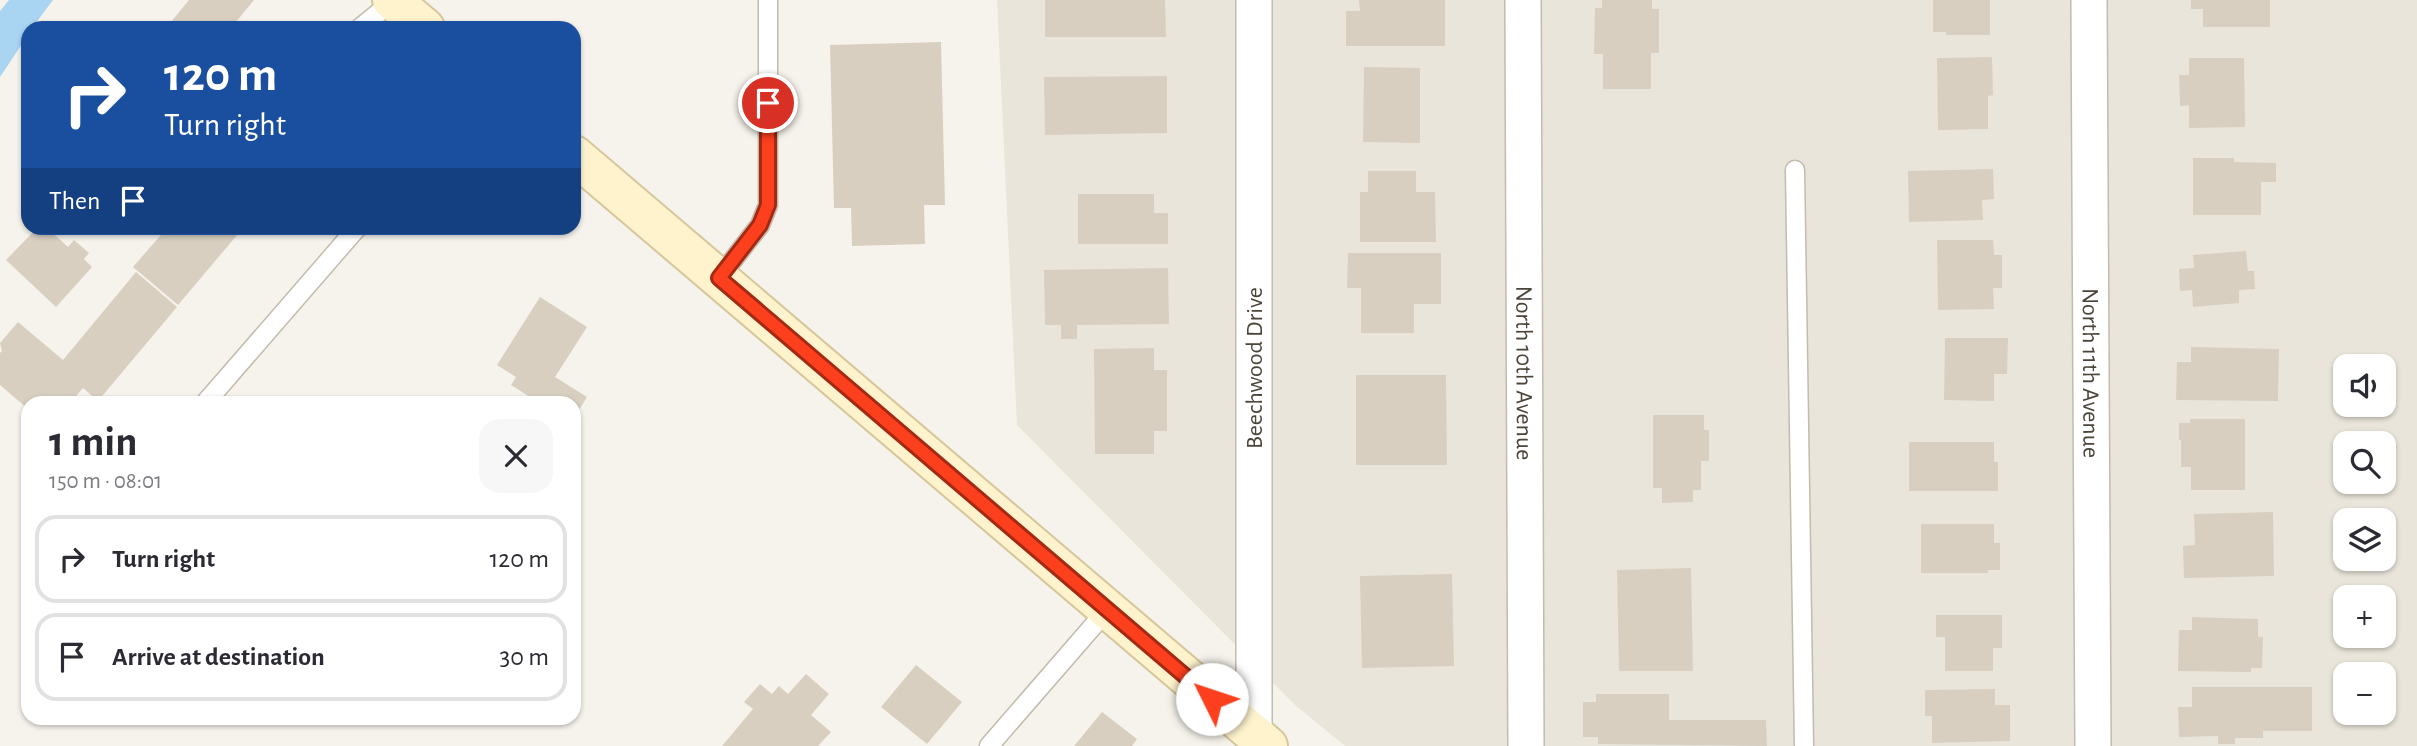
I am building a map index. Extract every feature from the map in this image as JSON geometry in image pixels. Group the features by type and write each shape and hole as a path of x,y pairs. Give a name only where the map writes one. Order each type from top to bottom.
{"street":[{"path":"393,0 417,21"},
{"name":"Beechwood Drive","path":"1254,0 1261,741"},
{"name":"North 10th Avenue","path":"1523,0 1526,746"},
{"name":"North 11th Avenue","path":"2089,0 2093,746"},
{"path":"581,161 1261,741"}],"lane":[{"path":"368,21 393,0"},
{"path":"719,278 760,225 768,205 768,0"},
{"path":"1796,170 1804,746"},
{"path":"211,396 351,235"},
{"path":"989,746 1107,610"}],"shaded area":[{"path":"997,0 2417,0 2417,746 1345,746 1295,705 1017,425"}],"water":[{"path":"9,0 53,0 37,21 21,21 21,46 0,77 0,11"}],"building":[{"path":"189,0 254,0 237,21 172,21"},
{"path":"1045,0 1165,0 1166,37 1045,37"},
{"path":"1359,0 1445,0 1445,46 1346,46 1346,11 1360,11"},
{"path":"1602,0 1652,0 1652,9 1659,9 1659,53 1651,53 1651,89 1603,89 1603,54 1594,54 1595,8 1602,8"},
{"path":"1933,0 1990,0 1990,35 1946,35 1946,32 1933,32"},
{"path":"2191,0 2270,0 2270,27 2203,27 2203,9 2191,9"},
{"path":"941,42 945,205 924,205 925,244 852,246 851,208 834,208 830,45"},
{"path":"1992,57 1993,95 1988,96 1988,129 1938,130 1937,58"},
{"path":"2189,58 2244,58 2245,127 2189,128 2189,105 2180,106 2179,75 2189,75"},
{"path":"1364,67 1420,68 1420,143 1363,142"},
{"path":"1167,76 1167,133 1045,135 1044,77"},
{"path":"2193,158 2234,158 2234,162 2276,163 2276,182 2261,182 2261,215 2193,215"},
{"path":"1993,169 1994,199 1982,200 1983,220 1909,222 1908,171"},
{"path":"1368,171 1416,171 1416,192 1435,192 1436,242 1360,242 1360,192 1368,192"},
{"path":"1078,194 1154,194 1154,213 1168,213 1168,244 1078,244"},
{"path":"30,235 55,235 68,247 74,240 89,253 84,259 92,267 56,307 6,260"},
{"path":"161,235 237,235 178,305 133,267"},
{"path":"1937,240 1993,240 1994,255 2002,255 2002,288 1993,288 1994,309 1938,310"},
{"path":"2246,251 2248,271 2254,271 2255,289 2239,290 2239,303 2193,307 2192,290 2180,291 2179,269 2194,268 2193,255"},
{"path":"1348,253 1441,253 1441,304 1414,304 1414,333 1361,333 1361,288 1347,288"},
{"path":"1168,268 1169,324 1077,325 1077,339 1061,339 1061,325 1045,325 1044,270"},
{"path":"136,272 177,307 102,396 92,396 83,388 76,396 21,396 21,403 0,385 0,343 18,322 63,360"},
{"path":"540,297 587,327 555,377 587,397 581,407 581,396 528,396 511,385 516,377 497,365"},
{"path":"1945,338 2008,338 2007,374 1994,374 1994,401 1944,400"},
{"path":"2191,347 2279,349 2278,401 2176,400 2177,362 2191,362"},
{"path":"1154,348 1154,370 1167,370 1167,431 1154,431 1154,454 1095,454 1094,349"},
{"path":"1356,375 1446,375 1447,465 1356,465"},
{"path":"1653,415 1704,415 1704,430 1709,430 1709,461 1701,461 1701,490 1693,490 1693,502 1662,503 1662,488 1653,488"},
{"path":"2190,419 2245,419 2245,490 2191,490 2191,467 2181,467 2179,440 2179,423 2190,423"},
{"path":"1909,442 1994,442 1994,462 1998,462 1998,491 1909,491"},
{"path":"2273,512 2274,576 2184,578 2183,546 2195,545 2194,514"},
{"path":"1921,524 1994,524 1994,543 2000,543 2000,570 1988,570 1988,573 1921,573"},
{"path":"1691,568 1693,671 1619,671 1617,570"},
{"path":"1452,574 1454,666 1362,668 1360,576"},
{"path":"1936,615 2002,615 2002,648 1993,648 1993,671 1945,671 1945,637 1936,637"},
{"path":"2192,617 2258,619 2258,637 2263,637 2262,668 2251,668 2251,672 2178,671 2179,630 2192,630"},
{"path":"916,665 962,702 927,744 881,707"},
{"path":"806,674 829,694 811,715 831,732 818,746 722,746 753,709 744,702 760,684 772,694 779,686 788,694"},
{"path":"2192,687 2312,687 2312,731 2263,731 2263,738 2235,738 2235,744 2218,744 2218,736 2179,737 2178,707 2192,707"},
{"path":"1995,689 1995,705 2010,705 2010,741 1932,743 1932,716 1925,716 1925,690"},
{"path":"1596,694 1669,694 1669,720 1766,720 1767,746 1598,744 1598,737 1583,737 1583,702 1596,702"},
{"path":"1102,712 1137,739 1132,746 1074,746"}],"route":[{"path":"768,103 768,205 760,225 719,278 1212,699"}]}
